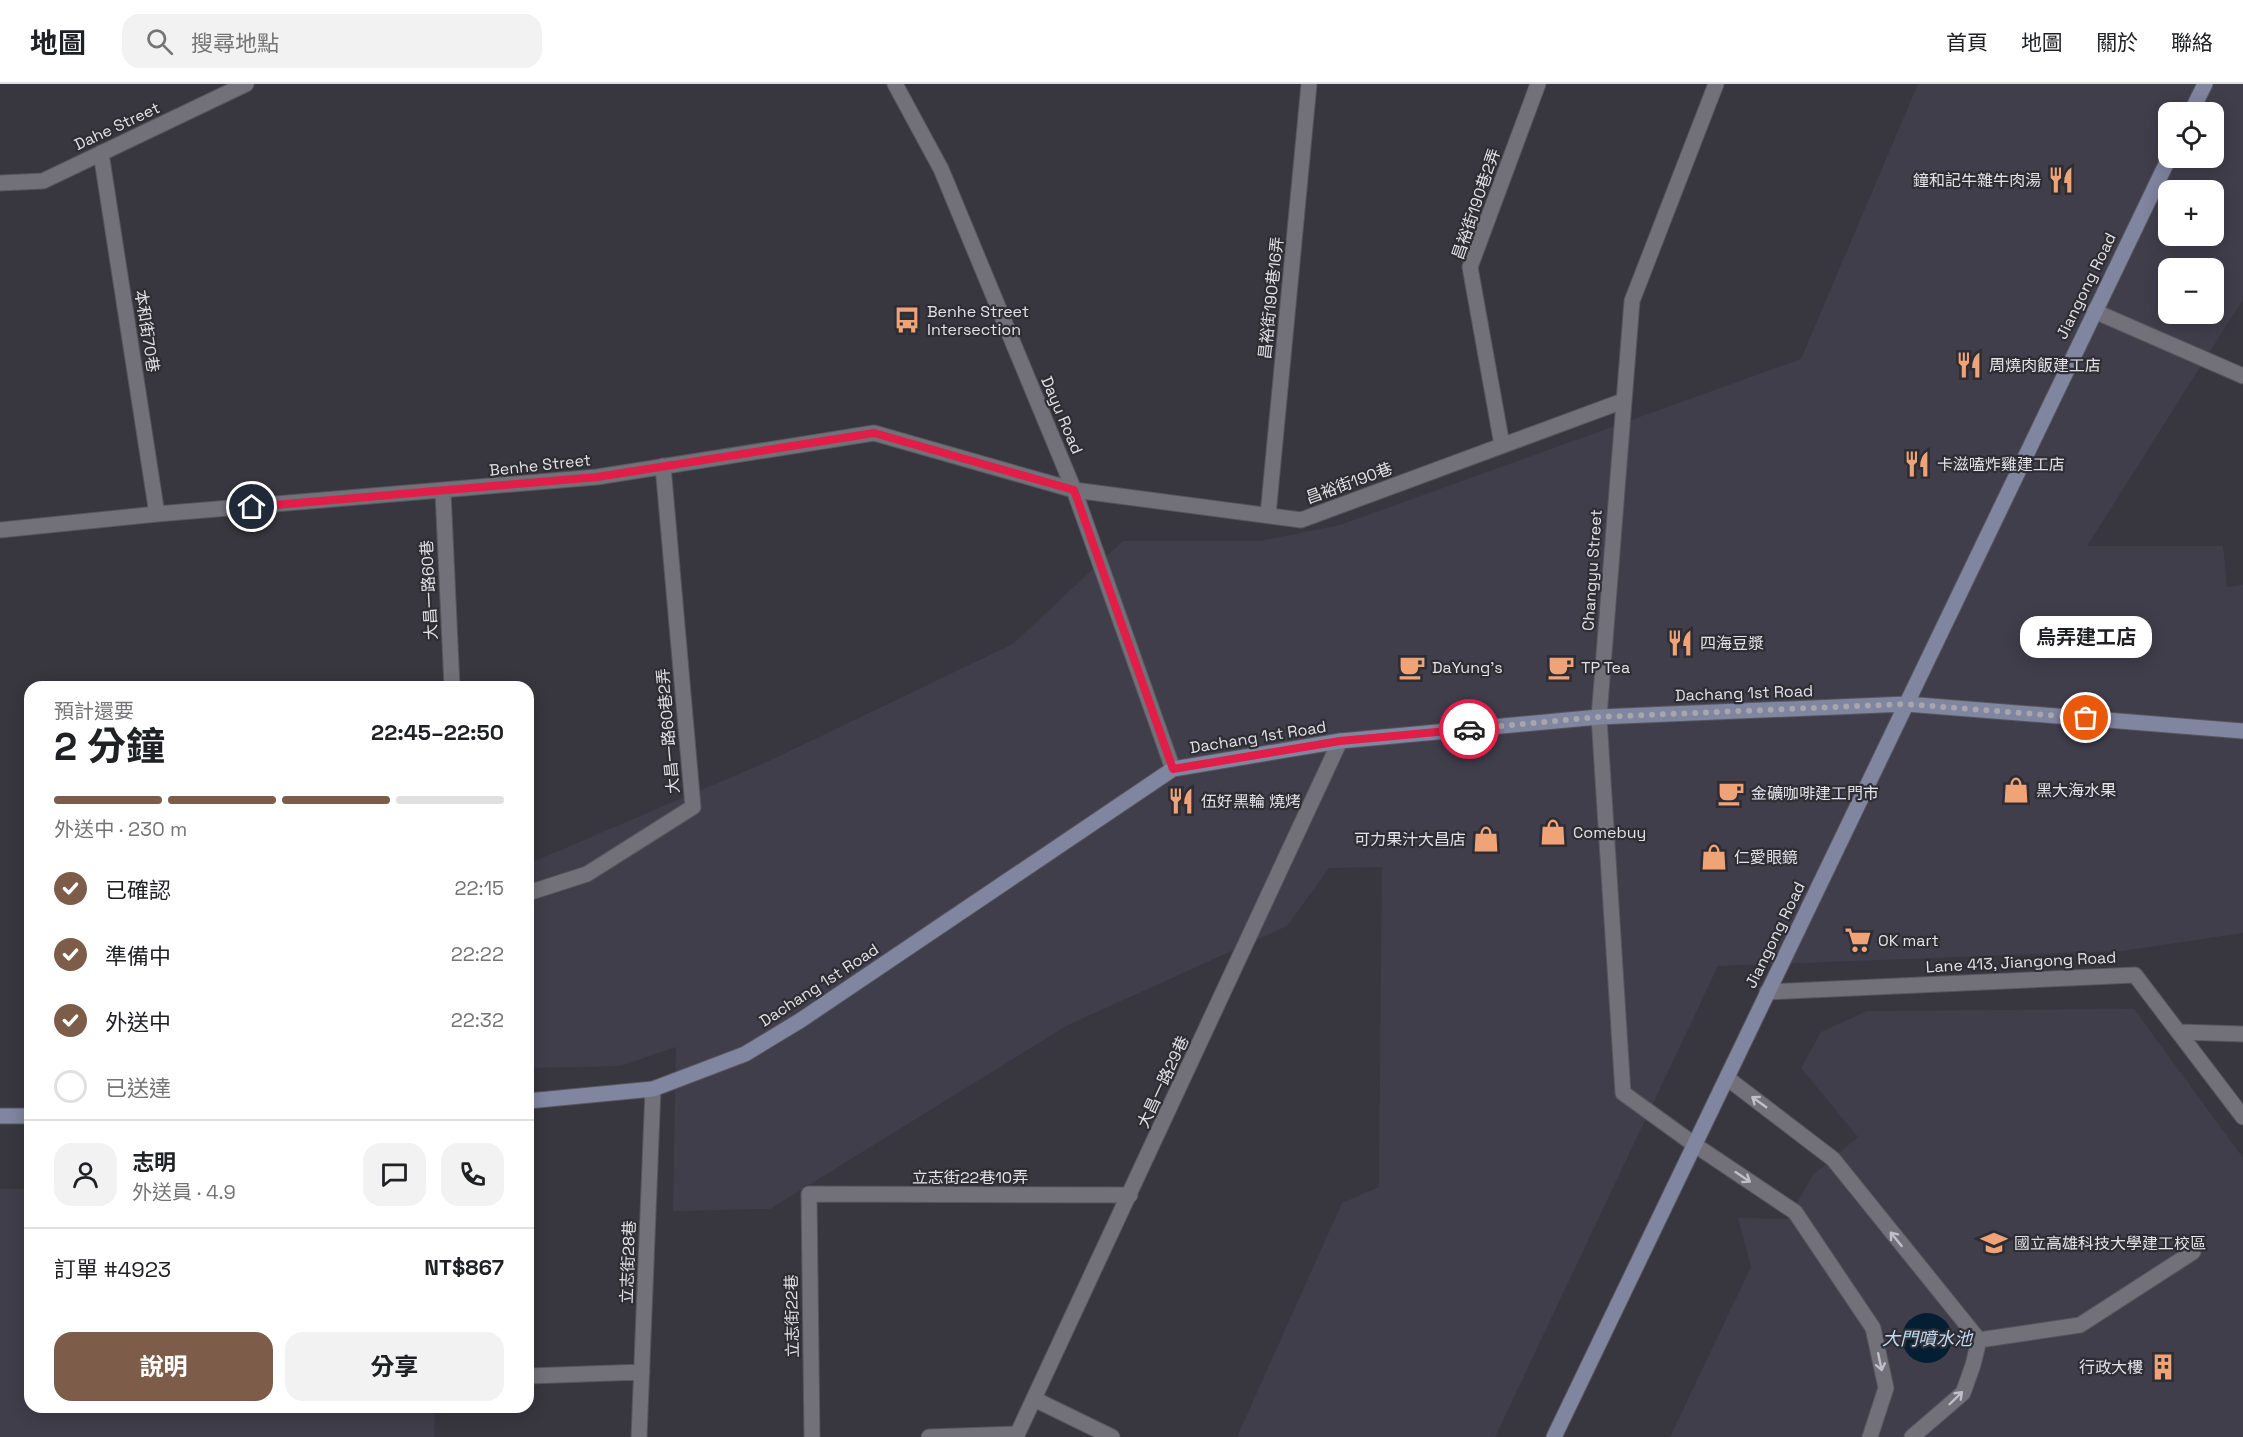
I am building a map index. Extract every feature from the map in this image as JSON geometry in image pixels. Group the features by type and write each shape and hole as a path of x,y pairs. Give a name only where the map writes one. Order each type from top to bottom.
{"street":[{"name":"Dahe Street","path":"0,183 43,181 246,84"},
{"name":"Dayu Road","path":"895,84 941,170 1074,490 1173,769"},
{"name":"昌裕街190巷16弄","path":"1268,515 1309,84"},
{"name":"昌裕街190巷2弄","path":"1502,445 1470,267 1538,84"},
{"name":"Changyu Street","path":"1695,1145 1623,1093 1599,717 1632,301 1716,84"},
{"path":"2196,102 2205,84"},
{"name":"本和街70巷","path":"101,153 157,514"},
{"name":"Jiangong Road","path":"1554,1437 2164,168"},
{"path":"2094,311 2243,376"},
{"name":"昌裕街190巷","path":"1074,490 1301,520 1623,401"},
{"name":"Benhe Street","path":"0,530 157,514 443,492 597,477 874,433 1074,490"},
{"name":"大昌一路60巷2弄","path":"534,890 587,874 693,807 663,466"},
{"name":"大昌一路60巷","path":"443,492 452,681"},
{"name":"Dachang 1st Road","path":"534,1100 653,1089 745,1054 1173,769 1340,741 1599,717 1906,704 2243,731"},
{"name":"大昌一路29巷","path":"1017,1435 1131,1195 1340,741"},
{"name":"Lane 413, Jiangong Road","path":"1767,992 2135,975 2243,1117"},
{"path":"2180,1032 2243,1034"},
{"path":"1727,1078 1833,1159 1979,1340"},
{"name":"立志街28巷","path":"639,1437 653,1089"},
{"path":"0,1116 24,1116"},
{"path":"1695,1145 1794,1212 1873,1328 1886,1388 1870,1437"},
{"name":"立志街22巷10弄","path":"809,1194 1131,1195"},
{"name":"立志街22巷","path":"809,1194 812,1437"},
{"path":"1979,1340 2080,1325 2193,1252"},
{"path":"1912,1437 1963,1393 1979,1340"},
{"path":"534,1376 642,1372"},
{"path":"1034,1399 1112,1437"},
{"path":"928,1437 1017,1435"}],"shaded area":[{"path":"1918,84 2243,84 2243,299 2087,546 2223,546 2227,587 2243,585 2243,933 2122,951 1718,966 1495,1437 1237,1437 1342,1203 1379,1187 1382,867 1329,868 1287,926 1068,1025 770,1209 673,1211 676,1047 620,1066 534,1068 534,861 769,761 1013,644 1123,541 1260,541 1340,525 1801,359"},
{"name":"國立高雄科技大學建工校區","path":"2134,1009 2243,1158 2243,1437 1670,1437 1751,1267 1738,1218 1787,1219 1813,1175 1858,1137 1801,1068 1821,1032 1867,1011"},
{"path":"0,1189 24,1189 24,1413 435,1413 434,1437 0,1437"}],"water":[{"name":"大門噴水池","path":"1927,1313 1945,1320 1952,1338 1945,1356 1927,1363 1909,1356 1902,1338 1909,1320"}],"way so far":[{"path":"1469,729 1599,717 1906,704 2086,718"}],"place":[{"name":"鐘和記牛雜牛肉湯","path":"2061,180"},
{"name":"Benhe Street Intersection","path":"907,320"},
{"name":"周燒肉飯建工店","path":"1969,365"},
{"name":"卡滋嗑炸雞建工店","path":"1917,464"},
{"name":"四海豆漿","path":"1680,643"},
{"name":"DaYung's","path":"1412,667"},
{"name":"TP Tea","path":"1561,667"},
{"name":"烏弄建工店","path":"2086,718"},
{"name":"黑大海水果","path":"2016,790"},
{"name":"金礦咖啡建工門市","path":"1731,793"},
{"name":"伍好黑輪 燒烤","path":"1181,801"},
{"name":"Comebuy","path":"1553,832"},
{"name":"可力果汁大昌店","path":"1486,839"},
{"name":"仁愛眼鏡","path":"1714,857"},
{"name":"OK mart","path":"1858,940"},
{"name":"國立高雄科技大學建工校區","path":"1994,1243"},
{"name":"行政大樓","path":"2163,1367"}],"route":[{"path":"252,507 597,477 874,433 1074,490 1173,769 1340,741 1469,729"}]}
